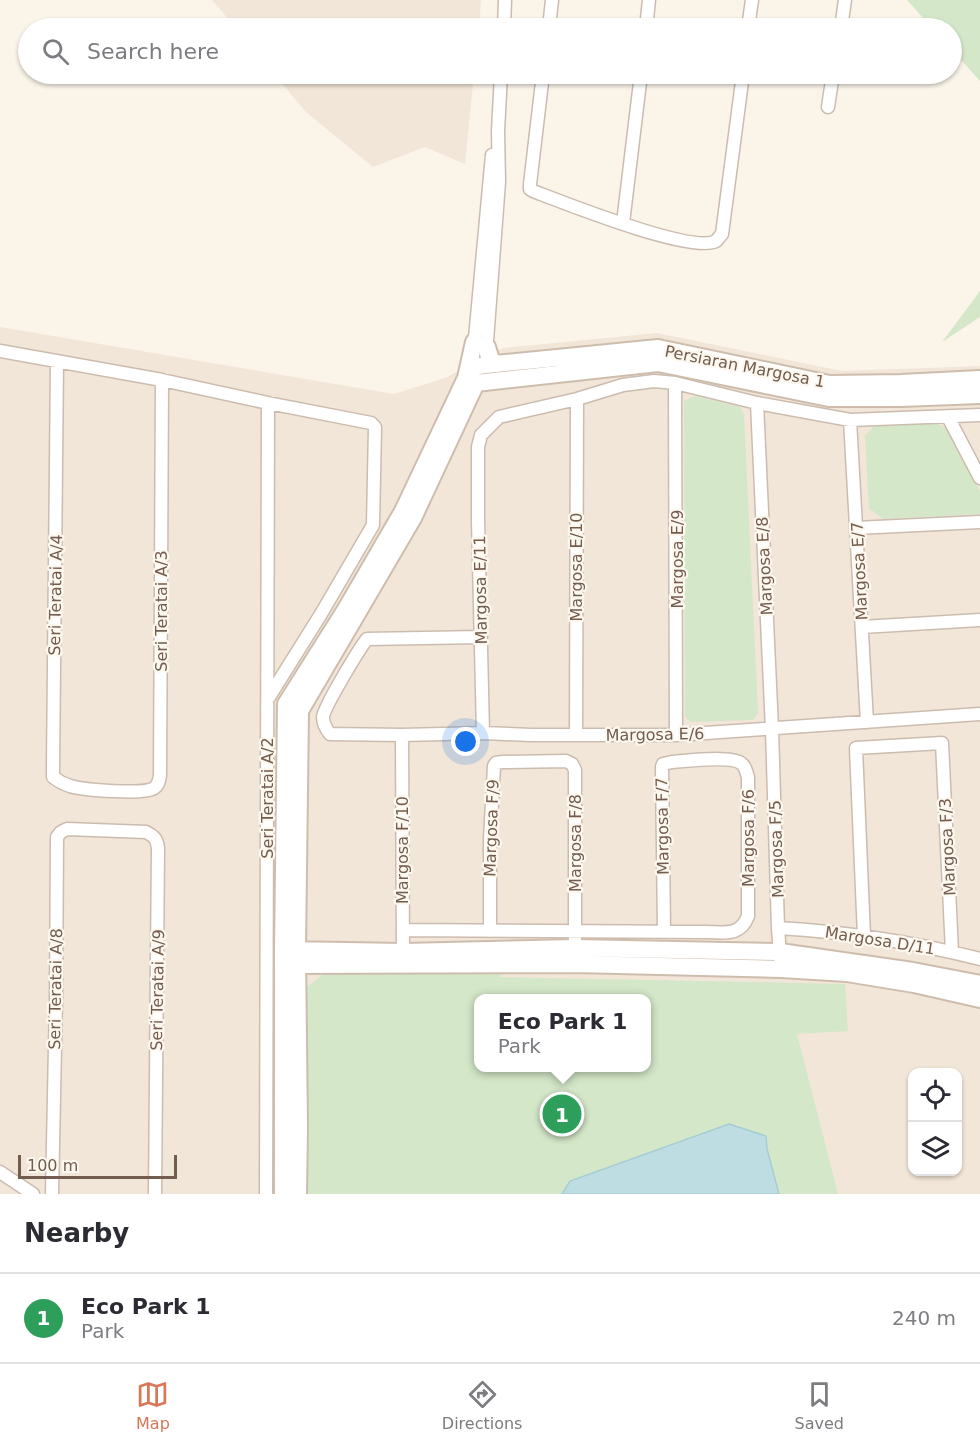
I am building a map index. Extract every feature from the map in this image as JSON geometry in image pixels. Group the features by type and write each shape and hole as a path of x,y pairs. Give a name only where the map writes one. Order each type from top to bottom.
{"street":[{"path":"504,18 505,0"},
{"path":"550,18 552,0"},
{"path":"647,18 650,0"},
{"path":"749,18 752,0"},
{"path":"842,18 845,0"},
{"path":"481,373 480,344 499,182 500,84"},
{"path":"542,84 530,189 532,191 671,239 707,243 716,241 722,234 742,84"},
{"path":"623,224 640,84"},
{"path":"828,107 831,84"},
{"path":"283,1194 290,957 292,729 286,704 346,609 481,373 492,360 480,344"},
{"path":"0,351 162,380 371,423 375,426 373,525 268,698"},
{"name":"Seri Teratai A/4","path":"57,361 53,777 68,785 103,791"},
{"name":"Persiaran Margosa 1","path":"481,373 658,363 830,398 901,391 980,379"},
{"path":"577,399 623,385 654,381 675,383 720,377 757,403 850,420 980,415"},
{"name":"Seri Teratai A/3","path":"103,791 151,790 158,784 160,775 162,380"},
{"name":"Margosa E/9","path":"675,383 676,735"},
{"path":"901,391 901,418"},
{"name":"Persiaran Margosa 1","path":"901,391 980,394"},
{"name":"Margosa E/11","path":"483,733 478,520 478,447 481,435 499,417 577,399"},
{"name":"Margosa E/10","path":"576,735 577,399"},
{"name":"Seri Teratai A/2","path":"266,1194 268,403"},
{"name":"Margosa E/8","path":"757,403 772,729"},
{"path":"948,417 980,478"},
{"name":"Margosa E/7","path":"850,420 867,722"},
{"path":"856,528 980,522"},
{"path":"862,627 980,620"},
{"name":"Margosa E/6","path":"481,638 367,639 324,713 326,730 330,734 676,735 980,714"},
{"name":"Margosa F/5","path":"772,729 780,960"},
{"name":"Margosa F/10","path":"402,735 403,958"},
{"name":"Margosa F/3","path":"864,936 856,748 942,743 952,952"},
{"name":"Margosa F/6","path":"664,932 732,932 741,928 748,916 748,777 741,762 731,759 706,760"},
{"name":"Margosa F/7","path":"664,932 662,767 663,764 668,763 706,760"},
{"name":"Margosa F/9","path":"490,931 493,769 499,762 533,761"},
{"name":"Margosa F/8","path":"533,761 566,761 572,764 575,770 575,947"},
{"name":"Seri Teratai A/8","path":"52,1194 57,837 67,829 106,830"},
{"name":"Seri Teratai A/9","path":"106,830 146,832 157,840 155,1194"},
{"name":"Margosa D/11","path":"778,928 864,936 980,959"},
{"path":"403,930 490,931 575,947 902,969 980,984"},
{"path":"290,957 403,958 575,947 664,932"},
{"path":"290,957 299,1127 298,1194"},
{"path":"780,960 914,984 980,999"},
{"path":"0,1172 33,1194"}],"shaded area":[{"path":"212,0 481,0 480,18 227,18"},
{"path":"282,84 473,84 465,164 425,147 373,167 306,112"},
{"path":"0,327 394,394 445,378 503,348 657,333 842,371 980,366 980,1194 0,1194"}],"green space":[{"path":"907,0 980,0 980,81 962,61 962,18 923,18"},
{"path":"980,291 980,317 942,342"},
{"path":"694,396 740,407 744,414 758,713 753,720 690,722 685,716 684,401"},
{"path":"936,423 949,430 980,491 980,514 883,519 869,508 865,436 874,426"},
{"path":"326,972 504,972 499,977 845,984 848,1031 797,1034 838,1194 306,1194 307,1149 305,1149 307,987"}],"water":[{"path":"729,1124 766,1136 767,1149 779,1194 562,1194 570,1181"}],"place":[{"name":"Eco Park 1","path":"562,1114"}]}
